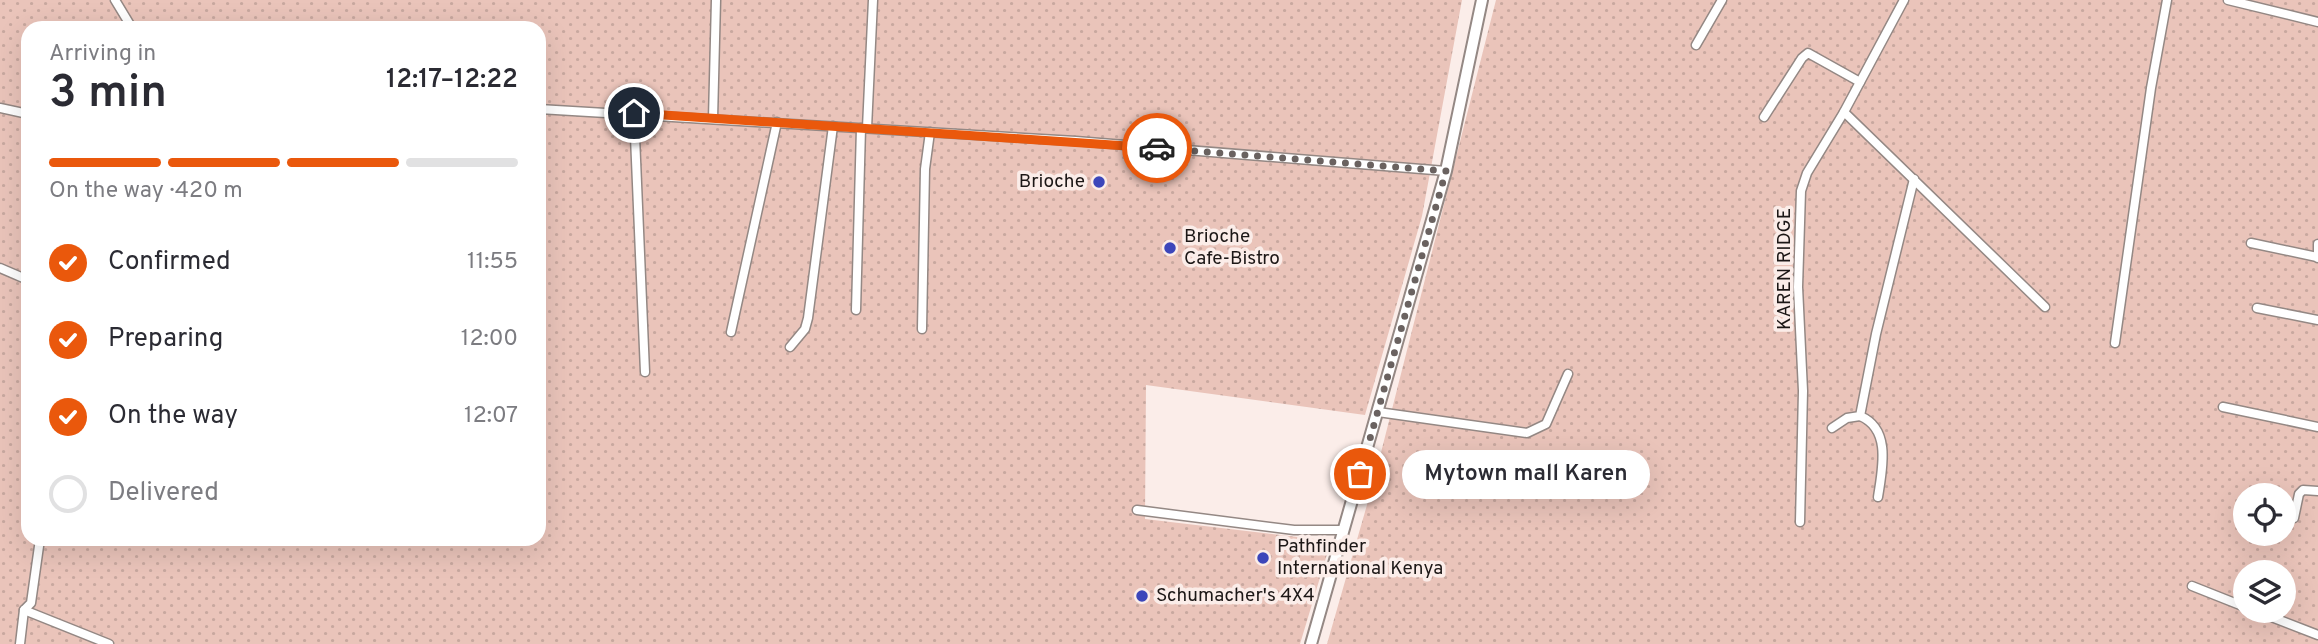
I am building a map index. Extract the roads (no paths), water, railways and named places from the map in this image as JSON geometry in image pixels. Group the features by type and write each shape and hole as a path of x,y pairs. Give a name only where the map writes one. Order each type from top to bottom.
{"main road":[{"path":"1311,644 1446,171 1482,0"}],"street":[{"path":"115,0 128,21"},
{"path":"713,119 716,0"},
{"path":"856,310 873,0"},
{"path":"1696,45 1722,0"},
{"name":"KAREN RIDGE","path":"1800,522 1803,391 1798,288 1801,191 1814,161 1844,112 1904,0"},
{"path":"2115,342 2151,88 2167,0"},
{"path":"2228,0 2318,22"},
{"path":"1764,117 1802,58 1808,53 1860,82"},
{"path":"0,108 21,112"},
{"path":"546,109 1076,141 1446,171"},
{"path":"1844,112 2045,306"},
{"path":"634,113 645,372"},
{"path":"731,332 776,122"},
{"path":"790,347 805,329 808,318 833,126"},
{"path":"922,329 925,169 930,132"},
{"path":"1860,416 1876,334 1914,180"},
{"path":"2251,243 2318,257 2318,243"},
{"path":"0,268 21,277"},
{"path":"2258,308 2318,320"},
{"path":"1378,412 1527,433 1546,424 1568,374"},
{"path":"2223,407 2318,427"},
{"path":"1832,428 1847,418 1860,416 1872,424 1881,440 1883,463 1878,497"},
{"path":"2296,510 2303,490 2318,491"},
{"path":"1138,510 1294,530 1344,530"},
{"path":"20,644 24,610 31,603 39,546"},
{"path":"2192,586 2233,602"},
{"path":"24,610 109,644"},
{"path":"2287,623 2318,635"}],"place":[{"name":"Brioche","path":"1099,182"},
{"name":"Brioche Cafe-Bistro","path":"1170,248"},
{"name":"Mytown mall Karen","path":"1360,474"},
{"name":"Pathfinder International Kenya","path":"1263,558"},
{"name":"Schumacher's 4X4","path":"1142,596"}]}
